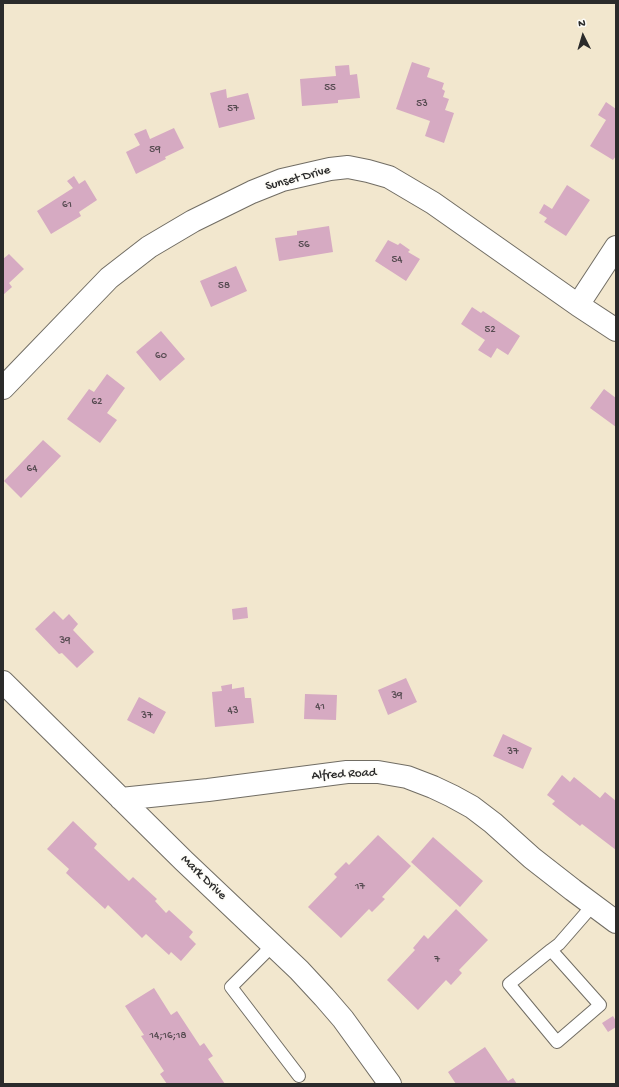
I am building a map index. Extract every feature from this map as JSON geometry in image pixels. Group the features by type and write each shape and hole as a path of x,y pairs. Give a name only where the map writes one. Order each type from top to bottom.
{"street":[{"name":"Sunset Drive","path":"3,388 109,278 149,247 193,221 252,192 282,180 330,169 348,167 389,177 433,203 616,330"},
{"path":"578,305 616,246"},
{"name":"Mark Drive","path":"3,682 121,799 299,970 342,1019 388,1083"},
{"name":"Alfred Road","path":"121,799 208,790 347,772 378,772 407,778 433,787 472,807 493,823 532,858 616,922"}],"lane":[{"path":"551,950 600,1005 557,1042 509,984 551,950 559,944 593,905"},
{"path":"273,945 231,987 299,1076"}],"building":[{"path":"412,62 430,68 427,77 444,83 442,89 445,91 443,97 449,99 445,110 454,113 444,143 425,136 430,121 396,109"},
{"path":"349,65 350,75 357,74 360,98 338,100 338,103 302,106 300,79 336,76 335,66"},
{"path":"226,89 227,98 248,93 255,119 219,128 210,93"},
{"path":"606,102 616,109 616,156 613,160 590,146 606,120 598,115"},
{"path":"174,128 184,148 136,174 126,152 140,145 134,134 146,129 150,139"},
{"path":"74,176 79,184 85,180 97,200 79,212 81,216 51,234 37,211 73,188 67,181"},
{"path":"567,185 590,200 566,236 544,222 547,218 539,213 544,204 552,209"},
{"path":"329,226 333,252 279,261 275,238 297,235 297,231"},
{"path":"388,240 398,245 400,243 410,250 408,252 420,259 406,281 375,261"},
{"path":"9,254 24,269 9,283 12,287 3,295 3,259"},
{"path":"236,266 247,291 211,307 200,281"},
{"path":"472,307 481,313 483,311 520,336 508,355 497,348 491,358 478,350 485,340 461,324"},
{"path":"161,331 185,359 160,381 136,352"},
{"path":"107,374 125,388 107,413 117,420 100,443 67,419 89,389 94,392"},
{"path":"604,389 616,398 616,427 590,408"},
{"path":"43,440 61,456 21,498 4,481"},
{"path":"247,607 248,618 233,620 232,609"},
{"path":"54,611 63,620 69,614 78,624 73,630 94,652 77,668 62,653 59,654 35,629"},
{"path":"406,678 417,702 388,715 378,690"},
{"path":"232,684 232,689 244,687 245,698 251,698 254,723 215,727 212,692 222,691 221,686"},
{"path":"305,694 337,695 336,720 304,719"},
{"path":"139,697 166,712 154,734 127,720"},
{"path":"503,734 532,748 523,769 493,756"},
{"path":"562,775 570,782 574,777 600,798 605,792 616,801 616,850 582,824 580,826 552,804 555,801 547,795"},
{"path":"73,821 97,844 94,848 129,881 133,877 157,899 155,901 166,913 169,910 193,932 189,937 196,944 181,961 171,952 169,955 146,934 142,938 108,905 105,909 66,873 69,869 47,849"},
{"path":"378,835 411,866 382,897 385,899 372,912 369,909 341,938 308,907 337,877 334,874 346,862 349,865"},
{"path":"433,837 483,881 460,907 411,862"},
{"path":"456,909 488,940 459,970 462,973 451,985 446,980 418,1010 387,980 415,950 413,948 424,935 428,939"},
{"path":"154,988 171,1015 177,1011 200,1046 204,1043 213,1056 208,1059 225,1084 167,1084 160,1074 164,1071 141,1036 144,1035 125,1006"},
{"path":"613,1016 616,1021 616,1027 608,1032 602,1023"},
{"path":"485,1047 508,1081 513,1078 517,1084 456,1084 448,1072"}]}
